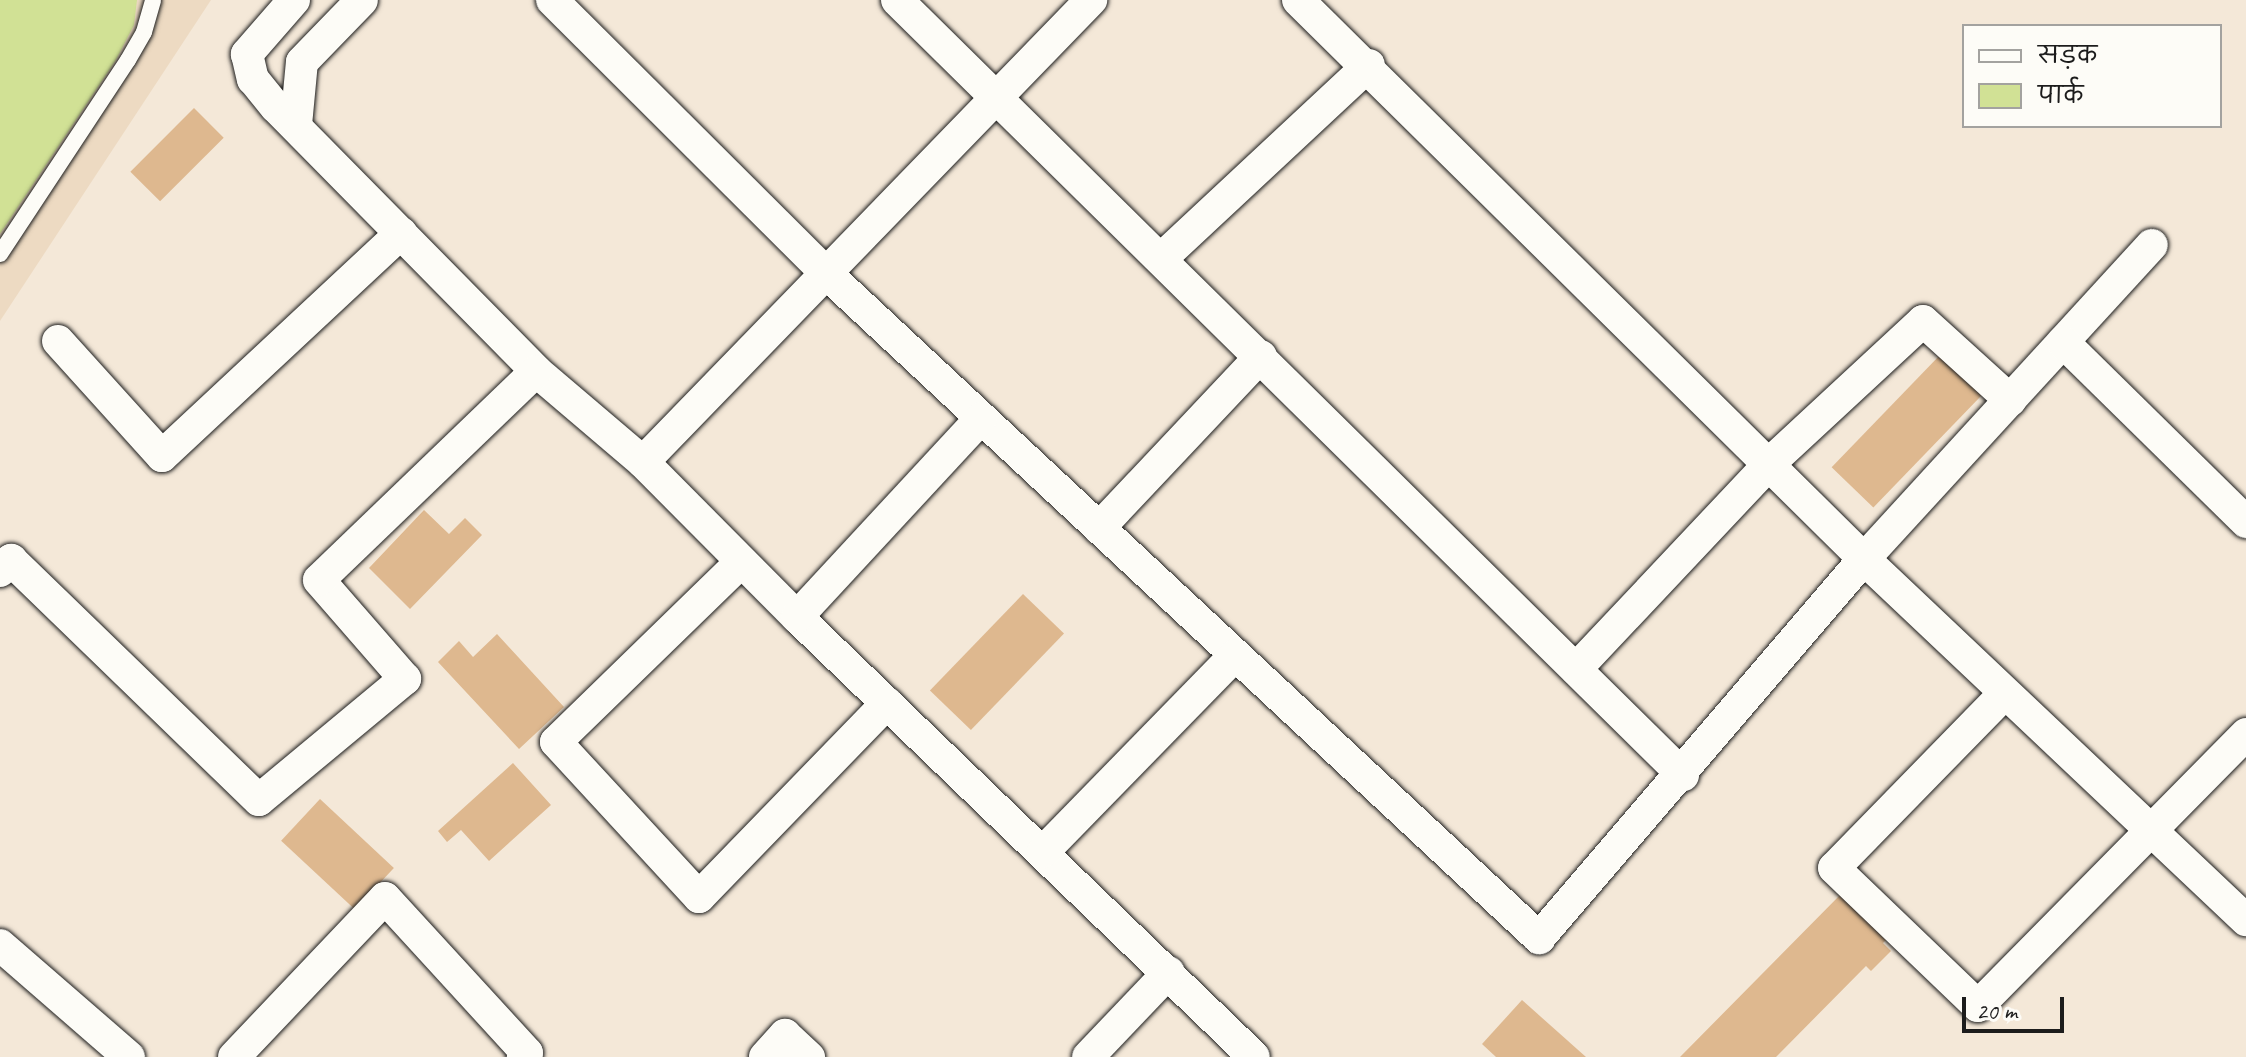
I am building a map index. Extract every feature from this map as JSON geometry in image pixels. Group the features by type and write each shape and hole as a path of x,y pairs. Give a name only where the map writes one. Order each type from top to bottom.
{"street":[{"path":"294,0 247,54 253,79 536,371 643,462 797,617 1254,1057"},
{"path":"296,125 302,62 362,0"},
{"path":"552,0 827,274 1539,938 1683,775 1864,559 2152,245"},
{"path":"897,0 998,96 1683,775"},
{"path":"643,462 1091,0"},
{"path":"1298,0 1369,65 1771,462 1864,559 2004,694 2149,829 2241,904"},
{"path":"1162,258 1369,65"},
{"path":"58,341 162,456 401,233"},
{"path":"1576,669 1771,462 1923,321 2010,400"},
{"path":"2063,342 2246,522"},
{"path":"1099,528 1261,356"},
{"path":"0,571 11,560 259,800 405,679 319,580 536,371"},
{"path":"797,617 981,418"},
{"path":"741,562 556,742 699,897 887,703"},
{"path":"1043,852 1235,655"},
{"path":"2004,694 1834,868 1978,1006 2149,829 2246,734"},
{"path":"234,1057 385,898 527,1053 523,1057"},
{"path":"0,945 129,1057"},
{"path":"1088,1057 1169,972"},
{"path":"765,1057 785,1035 809,1057"}],"lane":[{"path":"0,254 128,60 144,32 153,0"}],"shaded area":[{"path":"0,0 211,0 0,321"}],"green space":[{"path":"0,0 137,0 134,25 116,60 0,234"}],"building":[{"path":"194,108 224,138 160,201 130,172"},
{"path":"1940,355 1982,395 1873,508 1832,467"},
{"path":"424,510 449,534 465,518 482,535 410,609 369,568"},
{"path":"1023,594 1064,634 971,730 930,690"},
{"path":"497,634 564,707 519,749 438,662 459,641 473,657"},
{"path":"513,763 551,805 489,861 461,830 447,842 438,831"},
{"path":"320,799 394,868 355,910 281,841"},
{"path":"1842,893 1887,939 1883,943 1891,951 1871,971 1866,966 1776,1057 1680,1057"},
{"path":"1522,1000 1586,1057 1496,1057 1482,1044"}]}
